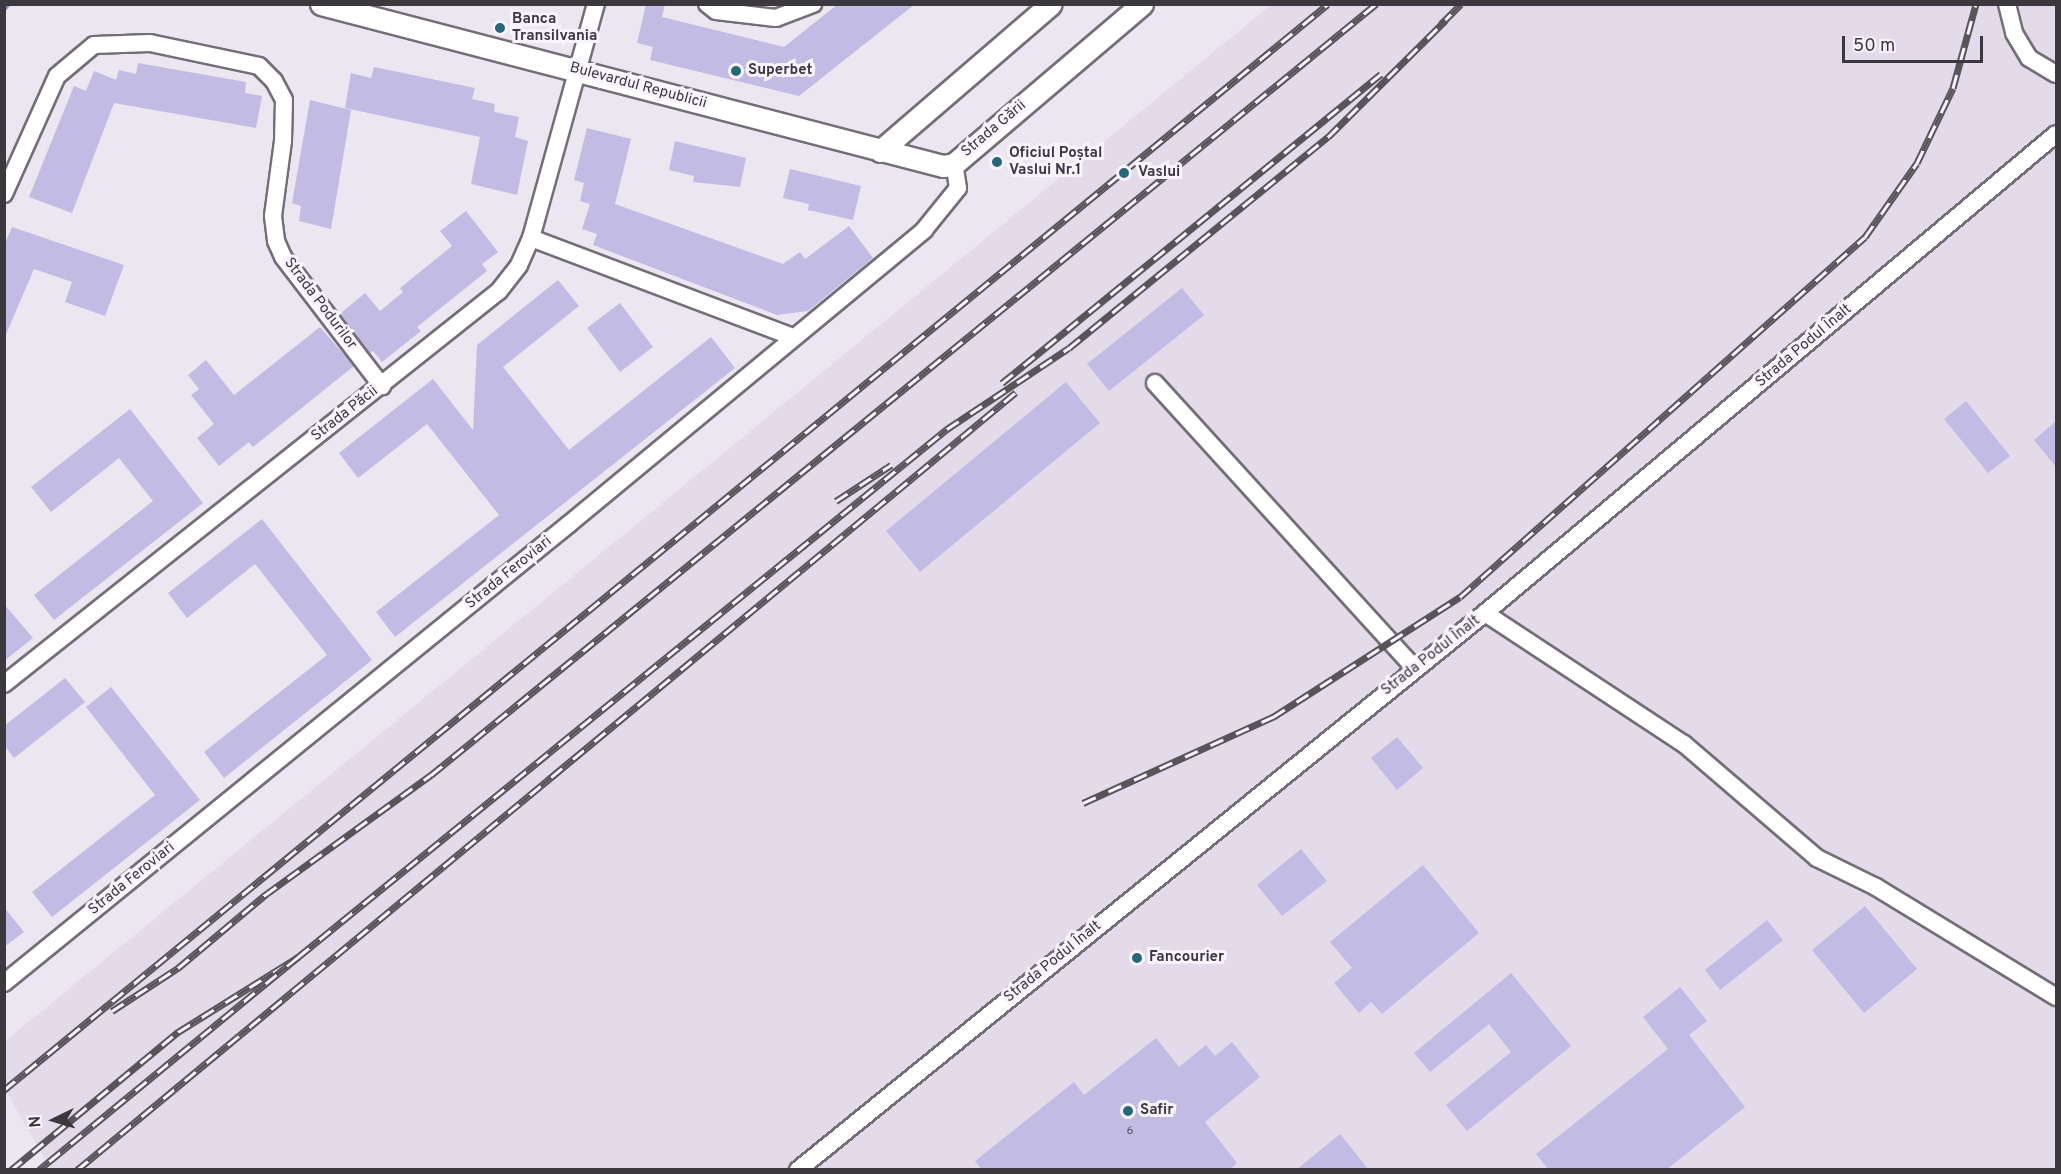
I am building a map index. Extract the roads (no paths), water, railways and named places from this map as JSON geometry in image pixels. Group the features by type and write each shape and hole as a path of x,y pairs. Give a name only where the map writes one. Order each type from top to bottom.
{"street":[{"name":"Bulevardul Republicii","path":"321,4 579,70 933,166 954,164"},
{"name":"Strada Păcii","path":"4,684 499,291 519,265 531,238 596,4"},
{"path":"707,4 716,11 776,18 813,4"},
{"path":"880,151 1051,4"},
{"name":"Strada Gării","path":"794,338 936,218 958,188 954,164 1142,4"},
{"path":"2007,4 2014,33 2029,58 2056,74"},
{"name":"Strada Podurilor","path":"4,194 57,76 94,45 150,44 259,66 274,81 284,100 283,141 273,216 276,241 283,257 382,386"},
{"name":"Strada Podul Înalt","path":"798,1170 1414,668 1485,613 2056,135"},
{"path":"531,238 794,338"},
{"name":"Strada Feroviari","path":"4,983 794,338"},
{"path":"1155,383 1414,668"},
{"path":"1485,613 1684,744 1817,858 1876,887 2056,997"}],"waterway":[{"path":"4,8 7,4"}],"railway":[{"path":"4,1090 1328,4"},
{"path":"112,1011 178,968 265,895 431,775 1376,4"},
{"path":"1441,24 1461,4"},
{"path":"1083,803 1273,717 1460,597 1865,237 1917,163 1953,88 1976,4"},
{"path":"298,957 947,429 1069,348 1328,137 1446,20"},
{"path":"1002,383 1381,74"},
{"path":"77,1170 1016,392"},
{"path":"836,501 891,465"},
{"path":"11,1170 178,1032 298,957 39,1170"}],"place":[{"name":"Banca Transilvania","path":"500,28"},
{"name":"Superbet","path":"736,71"},
{"name":"Oficiul Poștal Vaslui Nr.1","path":"997,162"},
{"name":"Vaslui","path":"1124,173"},
{"name":"Fancourier","path":"1137,958"},
{"name":"Safir","path":"1128,1111"}]}
